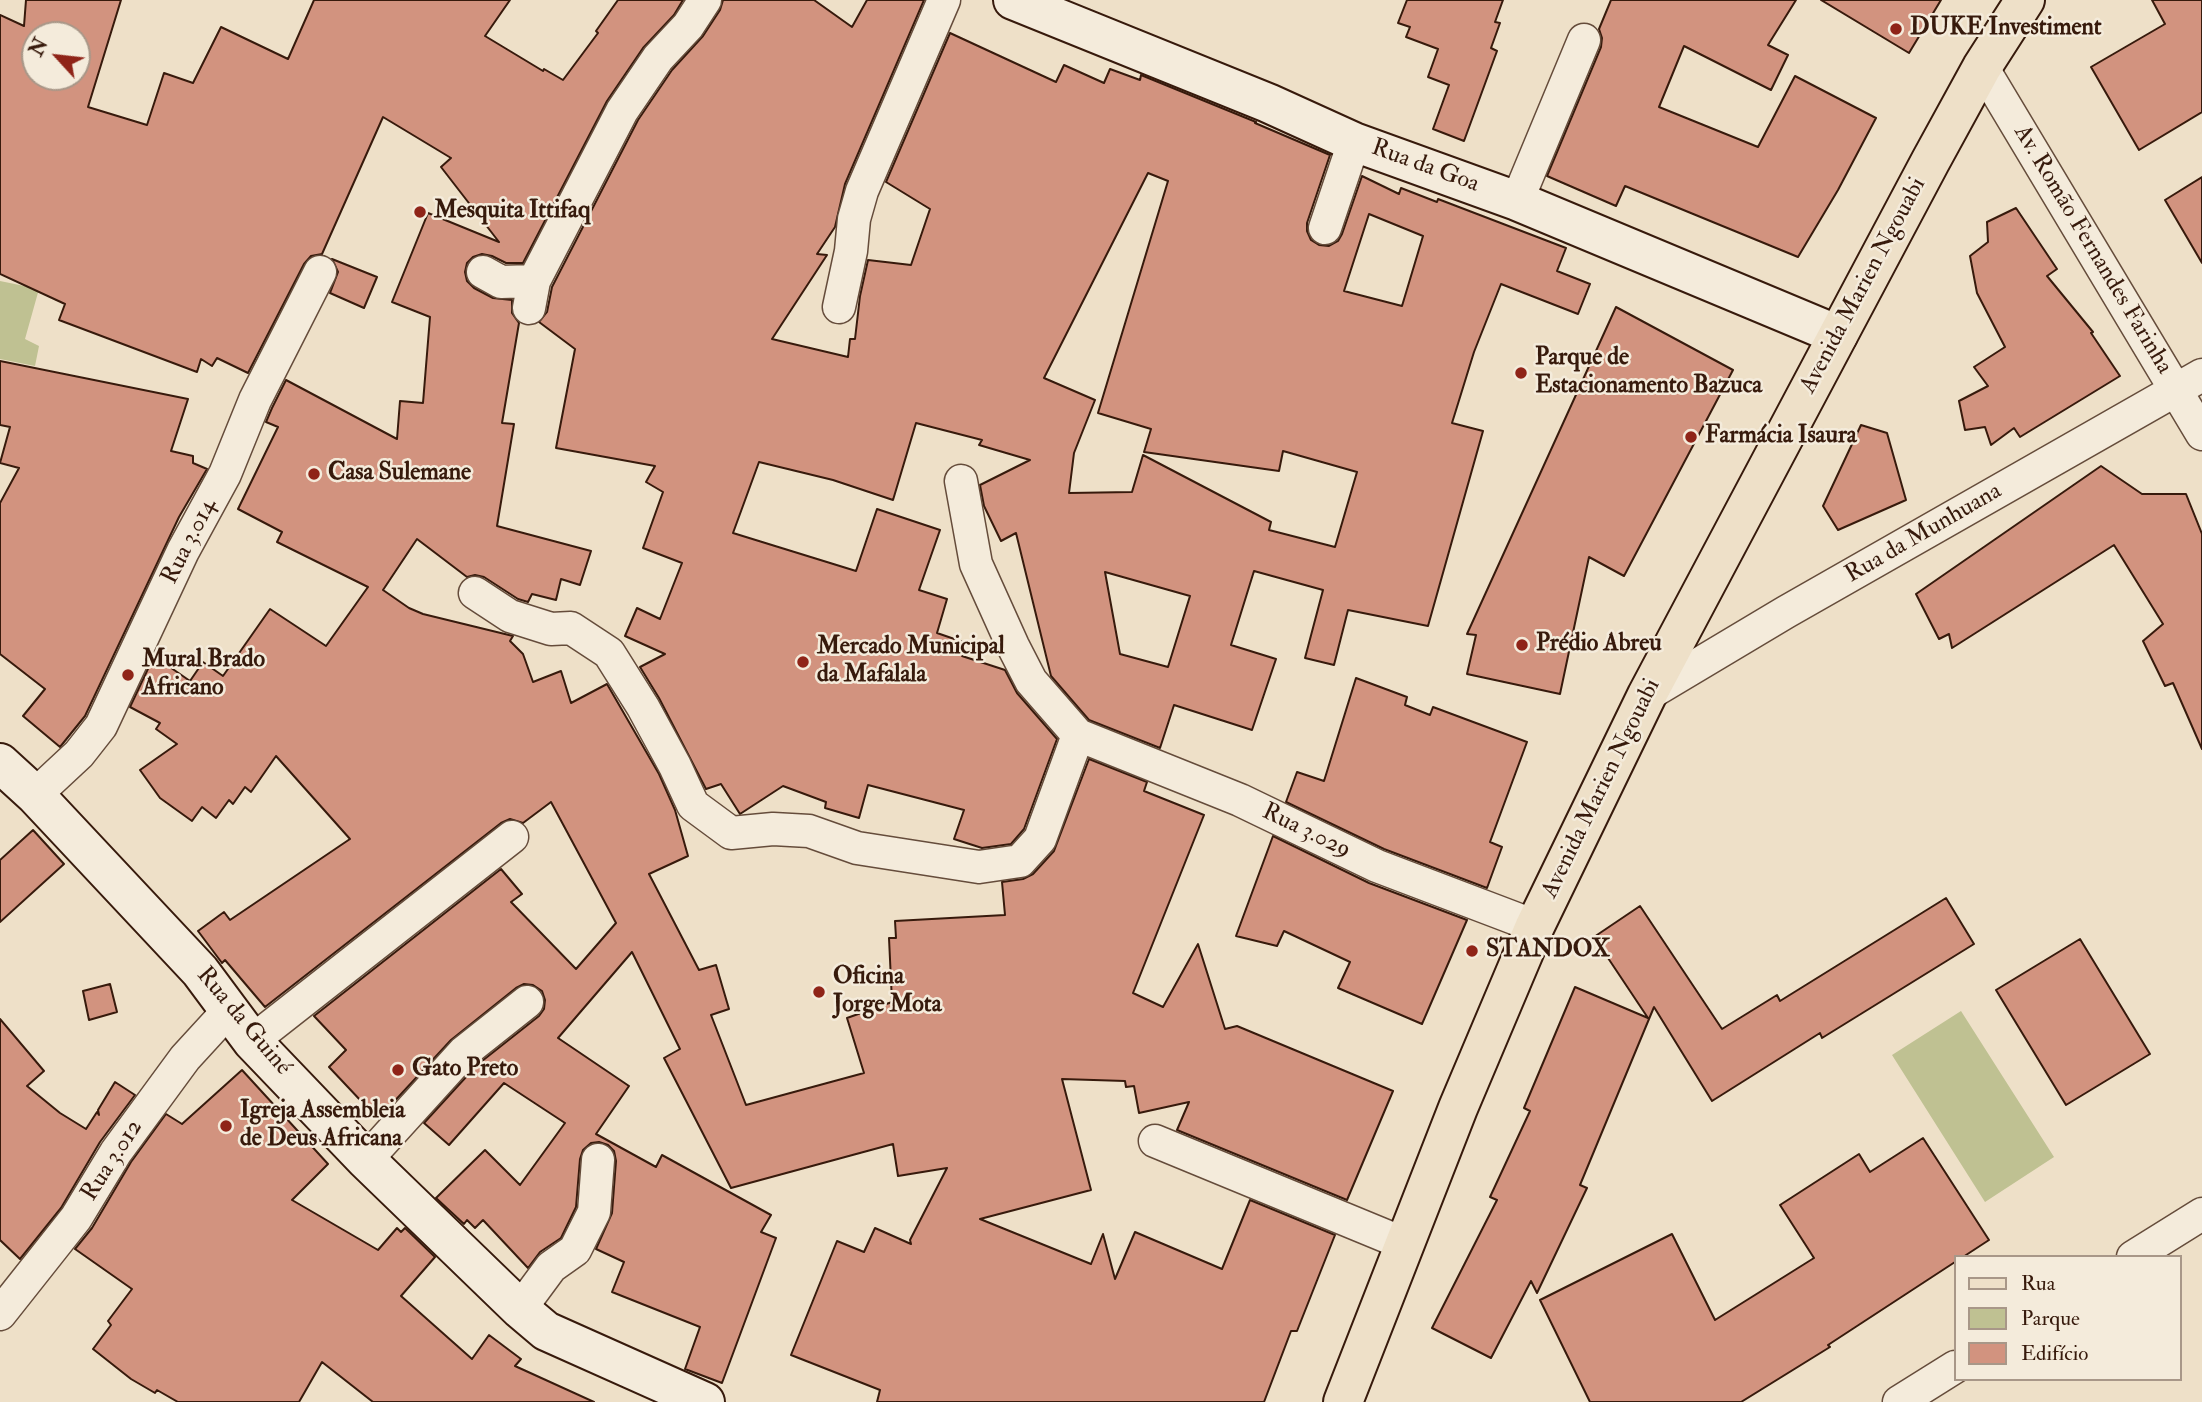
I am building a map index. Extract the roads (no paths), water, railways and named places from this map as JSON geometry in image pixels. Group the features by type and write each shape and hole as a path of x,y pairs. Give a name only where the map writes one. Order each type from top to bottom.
{"main road":[{"name":"Avenida Marien Ngouabi","path":"1343,1402 1458,1108 1535,926 1647,695 1930,162 1982,67 2025,0"}],"street":[{"path":"483,272 531,295 622,111 658,58 688,26 705,0"},
{"path":"839,307 851,251 854,219 862,191 944,0"},
{"name":"Rua da Goa","path":"1013,0 1268,103 1354,142 1517,201 1838,335"},
{"path":"1517,201 1584,40"},
{"name":"Av. Romão Fernandes Farinha","path":"1982,67 2189,383 2202,434"},
{"path":"1325,228 1354,142"},
{"name":"Rua 3.014","path":"35,795 79,754 101,726 183,551 225,474 255,400 320,272"},
{"name":"Rua da Munhuana","path":"1647,695 1786,612 2189,383"},
{"path":"475,593 510,616 551,629 570,628 609,653 675,765 693,806 732,833 773,829 809,831 857,848 979,867 1020,861 1040,839 1078,735 1031,681 1013,646 976,564 961,481"},
{"name":"Rua 3.029","path":"1078,735 1240,800 1377,866 1535,926"},
{"name":"Rua da Guiné","path":"0,763 35,795 200,971 253,1041 366,1160 520,1309 546,1331 705,1402"},
{"path":"253,1041 512,837"},
{"path":"366,1160 464,1052 527,1002"},
{"name":"Rua 3.012","path":"0,1314 76,1218 116,1152 185,1058 229,1010"},
{"path":"1155,1140 1405,1244"},
{"path":"520,1309 551,1266 575,1250 594,1212 598,1160"},
{"path":"2136,1255 2202,1214"},
{"path":"1899,1402 1954,1368"}],"place":[{"name":"DUKE Investiment","path":"1896,29"},
{"name":"Mesquita Ittifaq","path":"420,212"},
{"name":"Parque de Estacionamento Bazuca","path":"1521,373"},
{"name":"Farmácia Isaura","path":"1691,437"},
{"name":"Casa Sulemane","path":"314,474"},
{"name":"Prédio Abreu","path":"1522,645"},
{"name":"Mercado Municipal da Mafalala","path":"803,662"},
{"name":"Mural Brado Africano","path":"128,675"},
{"name":"STANDOX","path":"1472,951"},
{"name":"Oficina Jorge Mota","path":"819,992"},
{"name":"Gato Preto","path":"398,1070"},
{"name":"Igreja Assembleia de Deus Africana","path":"226,1126"}]}
